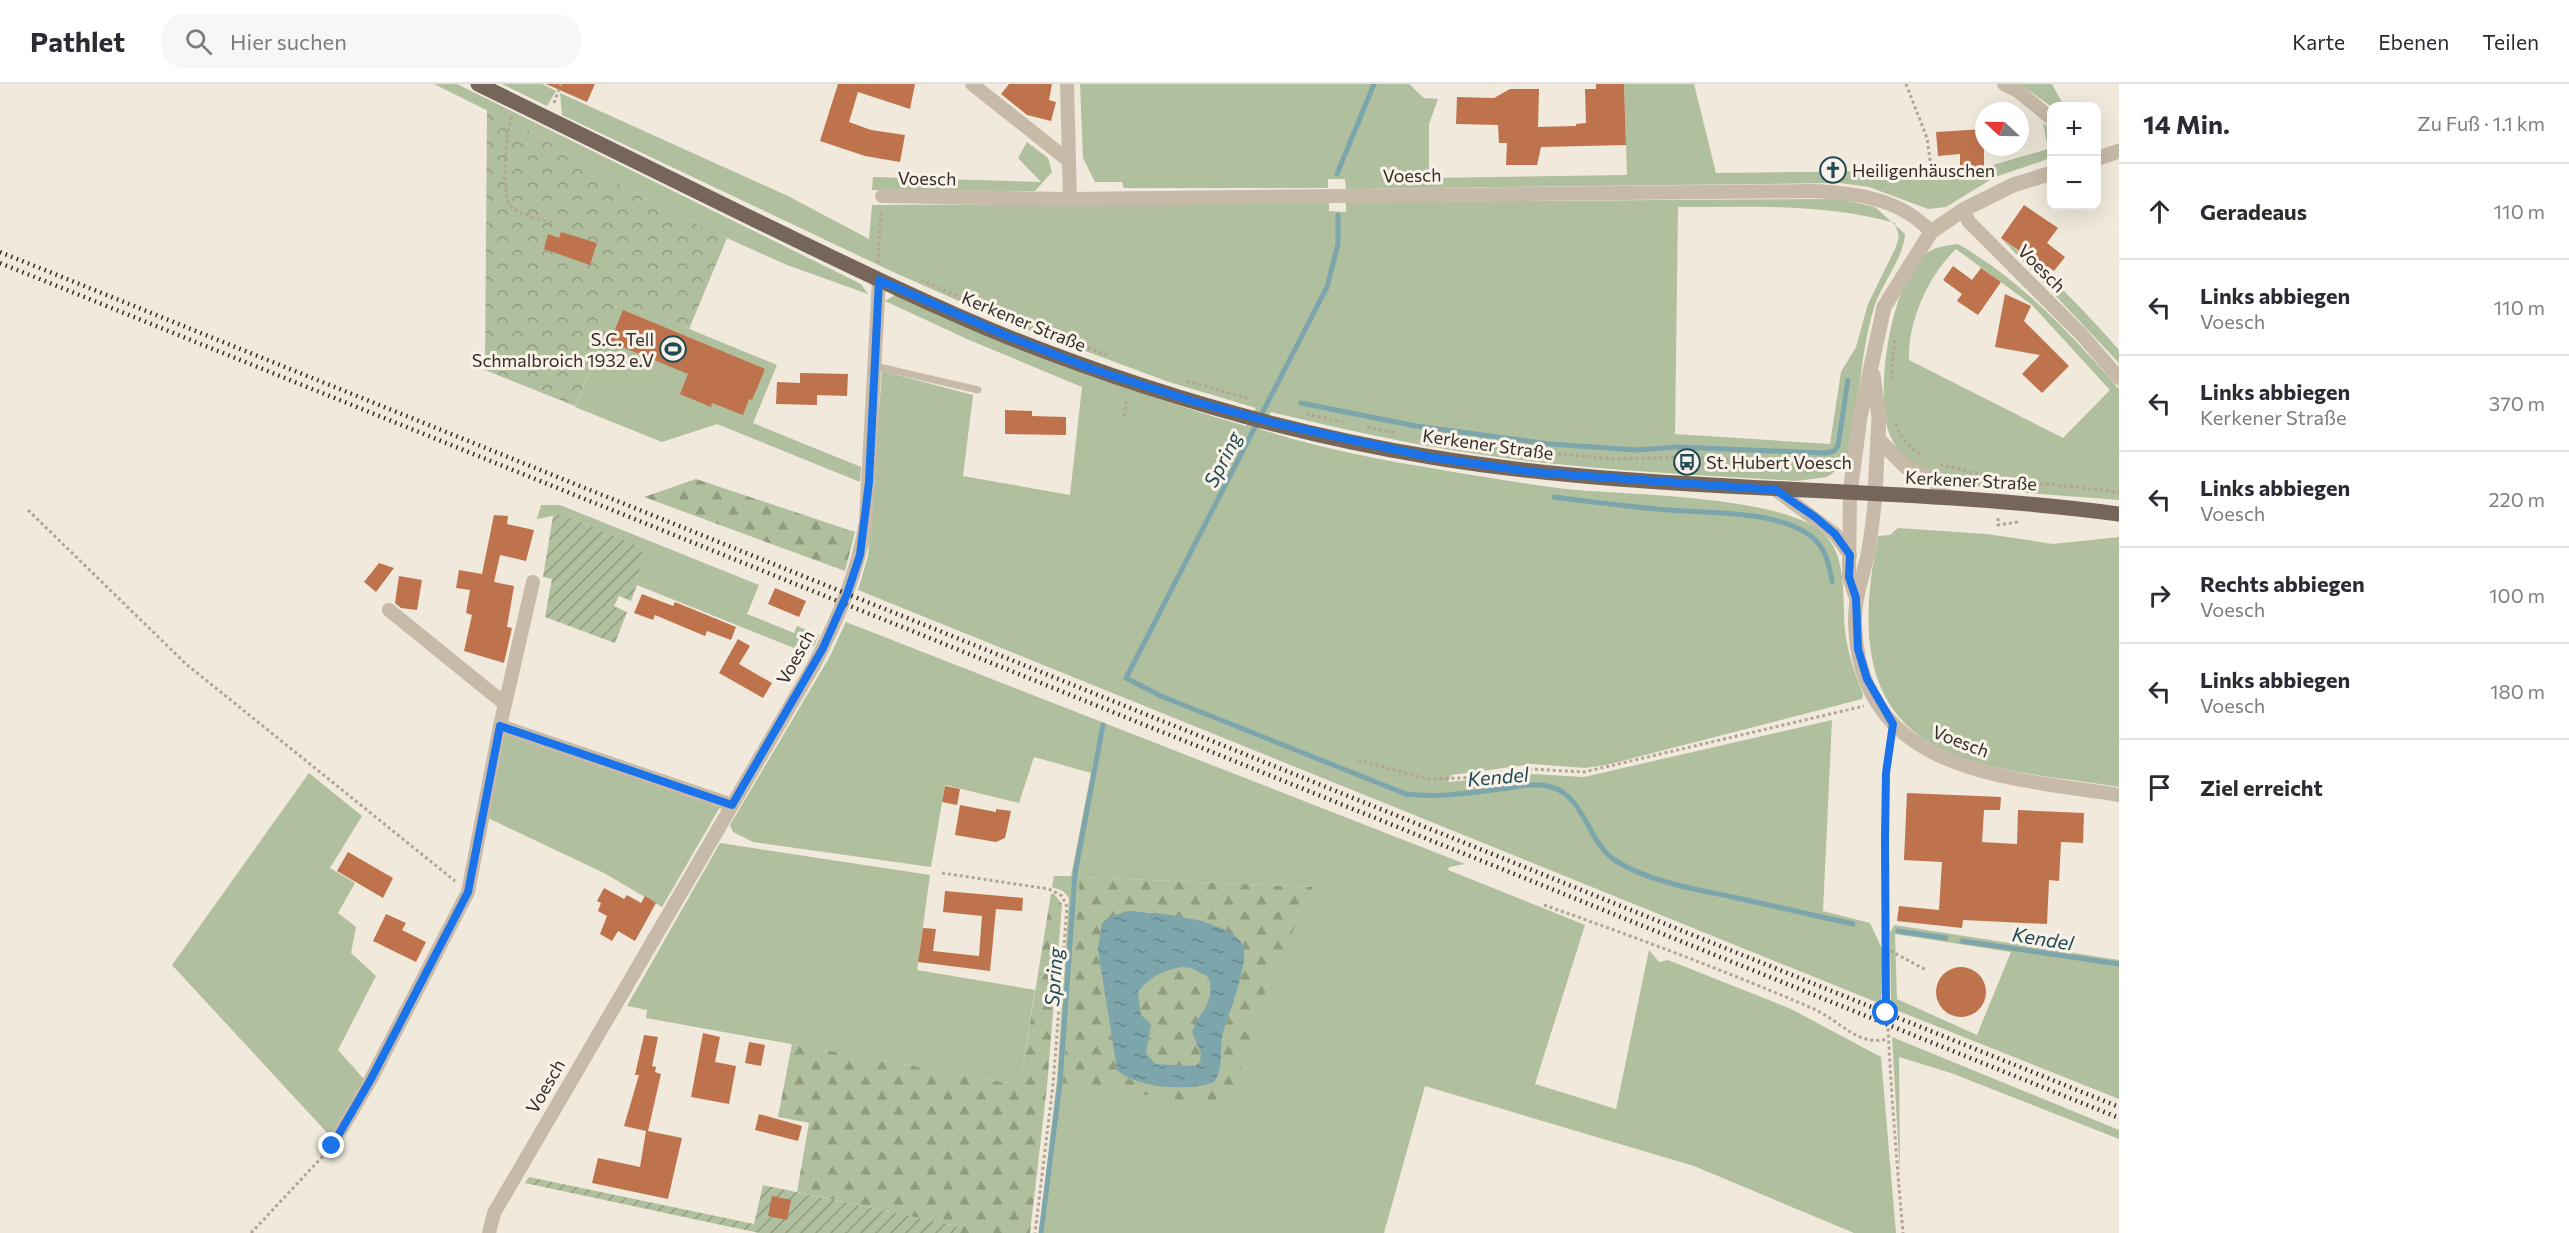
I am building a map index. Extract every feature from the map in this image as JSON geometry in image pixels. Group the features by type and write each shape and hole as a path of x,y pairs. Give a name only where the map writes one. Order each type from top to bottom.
{"main road":[{"path":"478,84 879,280"},
{"name":"Kerkener Straße","path":"879,280 1007,336 1129,382 1246,416 1429,457 1533,472 1776,490 2000,500 2119,514"}],"street":[{"path":"972,84 1069,161"},
{"path":"1067,84 1070,200"},
{"path":"2004,84 2018,91 2047,115"},
{"path":"2101,158 2119,152"},
{"path":"1851,493 1853,461 1884,308 1931,232 1963,210 2013,185 2047,175"},
{"name":"Voesch","path":"882,196 1070,200 1814,190 1842,192 1886,202 1916,217 1931,232"},
{"name":"Voesch","path":"1963,210 1970,222 2082,335 2119,378"},
{"name":"Voesch","path":"489,1233 494,1213 814,665 832,629 855,570 866,521 879,280"},
{"path":"1872,363 1879,417 1875,494"},
{"path":"1878,439 1906,467 1931,478 1948,498"},
{"path":"1776,490 1828,528 1850,555"},
{"name":"Voesch","path":"1851,493 1849,577 1856,598"},
{"name":"Voesch","path":"1875,494 1873,525 1856,598 1858,649 1867,679 1878,702 1893,724 1924,749 1974,769 2119,795"},
{"path":"332,1146 371,1079 468,892 500,726 534,582"},
{"path":"389,610 505,704"},
{"path":"500,726 732,805"}],"lane":[{"path":"874,366 978,390"}],"path":[{"path":"554,104 561,84"},
{"path":"1906,84 1927,138 1932,174"},
{"path":"544,99 564,108"},
{"path":"515,102 507,146 506,195 509,205 516,210 553,223"},
{"path":"879,280 882,196"},
{"path":"867,256 889,266"},
{"path":"921,280 996,313"},
{"path":"1017,322 1113,357"},
{"path":"1891,384 1891,363 1896,333"},
{"path":"1177,378 1253,400"},
{"path":"1124,416 1129,382"},
{"path":"1302,413 1345,423"},
{"path":"1895,422 1897,431 1911,448 1927,459"},
{"path":"1366,427 1398,433"},
{"path":"1418,437 1460,443"},
{"path":"1480,447 1615,459 1688,457 1830,464"},
{"path":"1687,462 1688,457"},
{"path":"1934,464 2003,479 2119,492"},
{"path":"28,510 186,664 468,892"},
{"path":"1358,760 1427,779 1463,778 1532,769 1584,772 1878,702"},
{"path":"1893,724 1886,773 1885,948 1887,1039 1903,1233"},
{"path":"942,873 1048,889 1062,896 1067,907 1053,1085 1035,1233"},
{"path":"1544,905 1709,966 1815,1010 1868,1041 1887,1039"},
{"path":"1885,948 1897,957 1926,970"},
{"path":"251,1233 332,1146"}],"green space":[{"path":"434,84 457,84 861,284 868,294 787,265 648,200 576,160 541,137"},
{"path":"502,84 542,84 556,91 547,106"},
{"path":"1080,84 1409,84 1424,98 1438,99 1429,124 1429,178 1627,175 1624,84 1694,84 1716,173 1985,170 1986,167 2047,149 2047,159 1995,177 1946,207 1928,209 1869,187 1840,183 1346,189 1345,179 1328,179 1328,188 1124,188 1122,182 1095,182 1083,158"},
{"path":"2020,84 2052,84 2062,102 2047,103"},
{"path":"560,93 788,196 869,239 872,205 1329,203 1329,211 1346,212 1346,202 1839,199 1875,207 1892,222 1815,209 1678,207 1675,434 1830,444 1841,372 1856,347 1868,304 1895,249 1899,237 1896,226 1905,234 1901,252 1876,301 1868,330 1848,462 1827,477 1796,481 1556,464 1399,441 1271,412 1260,429 1368,457 1515,482 1565,489 1671,496 1747,505 1781,513 1808,523 1827,537 1839,559 1846,638 1863,694 1862,699 1606,765 1585,768 1533,764 1451,775 1448,782 1533,774 1584,777 1832,720 1823,911 1870,923 1883,951 1881,1004 858,590 868,556 882,371 973,395 963,476 1070,495 1082,387 967,339 885,301 895,295 1112,383 1201,413 1246,426 1256,408 1169,382 1004,321 891,271 562,115"},
{"path":"487,110 541,137 576,160 648,200 727,238 689,329 619,301 575,406 485,370"},
{"path":"2043,123 2047,126 2047,144"},
{"path":"1027,142 1048,158 1052,172 1035,191 872,190 873,177 1041,182 1018,158"},
{"path":"2001,238 2049,277 2092,320 2119,350 2119,363"},
{"path":"1958,244 1981,258 2024,291 2064,329 2119,389 2119,500 2010,491 1952,481 1928,473 1910,463 1895,445 1889,433 1885,414 1884,391 1885,365 1895,312 1903,287 1914,267 1930,251","holes":["1956,249 2032,305 2110,390 2063,438 1909,360 1912,330 1922,300 1937,272"]},
{"path":"619,300 777,365 753,423 861,467 860,482 717,424 662,442 575,407"},
{"path":"696,479 855,532 845,571 644,497"},
{"path":"541,505 560,505 759,585 747,614 794,633 797,626 819,635 814,646 801,639 794,648 637,585 642,548 562,514 537,519"},
{"path":"562,514 643,548 637,585 631,601 619,596 614,606 627,612 615,643 545,617 552,579 543,577 553,516"},
{"path":"1898,528 1987,534 2053,544 2119,537 2119,787 1980,764 1928,742 1902,721 1885,696 1874,668 1869,637 1872,570 1878,536 1890,535"},
{"path":"846,622 1465,864 1449,867 1448,870 1585,925 1535,1084 1616,1109 1649,950 1659,962 1668,960 1791,1009 1881,1057 1896,1233 1854,1233 1694,1166 1425,1086 1384,1233 1039,1233 1057,1079 1069,898 1063,891 1052,887 1054,876 1071,876 1091,773 1034,757 1019,803 945,785 931,867 753,842 733,832 730,825 829,658","holes":["1080,877 1312,887 1266,990"]},
{"path":"505,733 720,807 662,907 604,873 488,818"},
{"path":"309,773 362,816 330,868 355,883 338,913 356,927 351,953 376,976 338,1050 364,1079 332,1138 172,965"},
{"path":"720,843 930,875 917,970 1035,990 1020,1085 646,1018 647,1010 627,1006"},
{"path":"1080,877 1313,887 1266,990 1229,1107 1063,1083","holes":["1128,911 1148,912 1217,926 1245,952 1235,998 1222,1035 1221,1053 1185,1089 1131,1080 1117,1070 1098,949"]},
{"path":"1051,894 1054,894 1062,904 1047,1086 1030,1233 955,1233 956,1226 797,1192 809,1123 778,1117 792,1044 1020,1085"},
{"path":"1894,925 2119,960 2119,1099 1891,1008 1890,933","holes":["1895,934 2011,952 1977,1035 1897,999"]},
{"path":"1182,967 1191,968 1209,977 1209,1001 1192,1032 1201,1053 1200,1062 1195,1066 1155,1064 1146,1053 1151,1024 1141,1015 1138,992 1157,975"},
{"path":"1892,1037 2119,1130 2119,1139 1951,1073 1899,1057 1900,1175"},
{"path":"529,1177 754,1224 763,1185 957,1226 955,1233 759,1233 525,1183"}],"water":[{"path":"1128,911 1175,916 1212,924 1239,939 1244,949 1243,966 1222,1035 1219,1070 1214,1082 1192,1087 1164,1086 1137,1081 1117,1070 1098,949 1102,923 1109,917","holes":["1182,967 1191,968 1209,977 1210,987 1209,1001 1192,1032 1201,1053 1200,1062 1195,1066 1155,1064 1146,1053 1151,1024 1141,1015 1138,992 1152,978 1163,972"]}],"building":[{"path":"546,84 595,84 587,102"},
{"path":"838,84 915,84 910,109 858,92 849,122 871,130 905,135 900,162 865,156 820,141"},
{"path":"1009,84 1052,84 1049,100 1056,102 1051,121 1027,115 1001,94"},
{"path":"1596,84 1624,84 1626,145 1541,147 1537,165 1506,165 1507,143 1499,143 1498,125 1456,124 1457,97 1494,98 1510,89 1539,89 1538,127 1576,126 1576,124 1586,123 1585,89 1596,89"},
{"path":"1975,130 1975,156 1984,156 1984,169 1960,169 1960,154 1938,156 1936,132"},
{"path":"2024,205 2058,228 2047,243 2065,257 2054,271 2047,266 2045,269 2001,238"},
{"path":"561,232 597,243 590,265 544,249 548,234 559,238"},
{"path":"1953,266 1972,280 1981,268 2001,282 1978,315 1957,301 1962,294 1943,280"},
{"path":"2005,294 2031,306 2024,321 2069,366 2042,393 2022,374 2040,355 1995,347"},
{"path":"623,310 765,369 743,415 712,403 711,407 680,394 688,374 610,342"},
{"path":"800,373 848,374 847,396 817,395 817,405 776,404 777,382 800,383"},
{"path":"1005,410 1032,411 1032,416 1066,417 1066,435 1005,434"},
{"path":"494,515 508,516 507,524 534,530 526,561 500,555 494,582 514,586 507,627 512,628 504,663 464,651 472,615 466,613 470,590 456,588 459,570 482,574"},
{"path":"379,563 394,568 376,592 364,582"},
{"path":"399,576 422,580 417,610 401,608 395,603"},
{"path":"775,588 806,601 799,617 768,604"},
{"path":"642,594 673,606 675,602 736,627 731,640 707,631 705,636 655,615 653,620 634,613"},
{"path":"738,639 750,646 739,664 772,683 763,698 719,673"},
{"path":"945,786 960,789 957,805 942,802"},
{"path":"1907,793 2001,797 2000,810 1984,810 1982,842 2017,844 2018,810 2084,813 2083,843 2061,842 2059,881 2049,880 2047,924 1963,920 1962,928 1897,921 1899,906 1939,910 1942,862 1904,860"},
{"path":"960,805 996,812 996,809 1011,811 1005,838 996,842 955,835"},
{"path":"348,852 393,878 383,898 337,871"},
{"path":"604,888 624,899 627,895 641,903 645,896 656,903 635,941 618,931 612,941 600,934 607,916 598,911 601,903 597,901"},
{"path":"945,891 1023,898 1022,911 996,909 990,971 918,962 923,928 936,929 933,951 979,956 982,916 943,912"},
{"path":"386,914 406,923 402,930 426,942 416,962 373,941"},
{"path":"1956,967 1966,967 1979,974 1986,987 1986,997 1979,1010 1966,1017 1956,1017 1947,1013 1940,1006 1936,997 1936,987 1940,978 1947,971"},
{"path":"703,1033 720,1037 715,1062 736,1066 729,1104 691,1097"},
{"path":"644,1035 658,1037 652,1066 656,1067 655,1072 661,1074 648,1131 682,1138 668,1199 592,1183 598,1158 640,1167 646,1131 624,1126 639,1075 635,1075"},
{"path":"749,1042 765,1045 761,1066 745,1063"},
{"path":"759,1114 802,1126 798,1141 755,1130"},
{"path":"772,1196 791,1200 787,1220 768,1216"}],"waterway":[{"name":"Spring","path":"1337,174 1374,84"},
{"name":"Kendel","path":"1338,215 1338,244 1327,287 1126,678 1161,696 1406,794 1454,794 1532,785 1551,787 1572,800 1599,844 1616,861 1629,868 1673,884 1853,924"},
{"path":"1301,403 1416,426 1550,444 1637,450 1677,447 1825,453 1834,451 1838,446 1848,380"},
{"path":"1554,497 1654,509 1739,514 1775,520 1805,532 1817,542 1827,560 1832,582"},
{"name":"Spring","path":"1041,1233 1060,1083 1075,874 1103,725"},
{"name":"Kendel","path":"1898,931 1946,938"},
{"name":"Kendel","path":"1962,941 2119,964"}],"railway":[{"path":"0,252 2119,1107"},
{"path":"0,263 2119,1118"}],"place":[{"name":"Heiligenhäuschen","path":"1833,170"},
{"name":"S.C. Tell Schmalbroich 1932 e.V","path":"673,349"},
{"name":"St. Hubert Voesch","path":"1687,462"}],"route":[{"path":"332,1146 371,1079 468,892 500,726 732,805 823,648 847,594 860,555 869,482 879,280 1007,336 1092,369 1192,401 1324,436 1429,457 1533,472 1776,490 1815,517 1835,534 1850,555 1849,577 1856,598 1855,625 1858,649 1867,679 1878,702 1893,724 1886,773 1884,917 1886,1013"}]}
